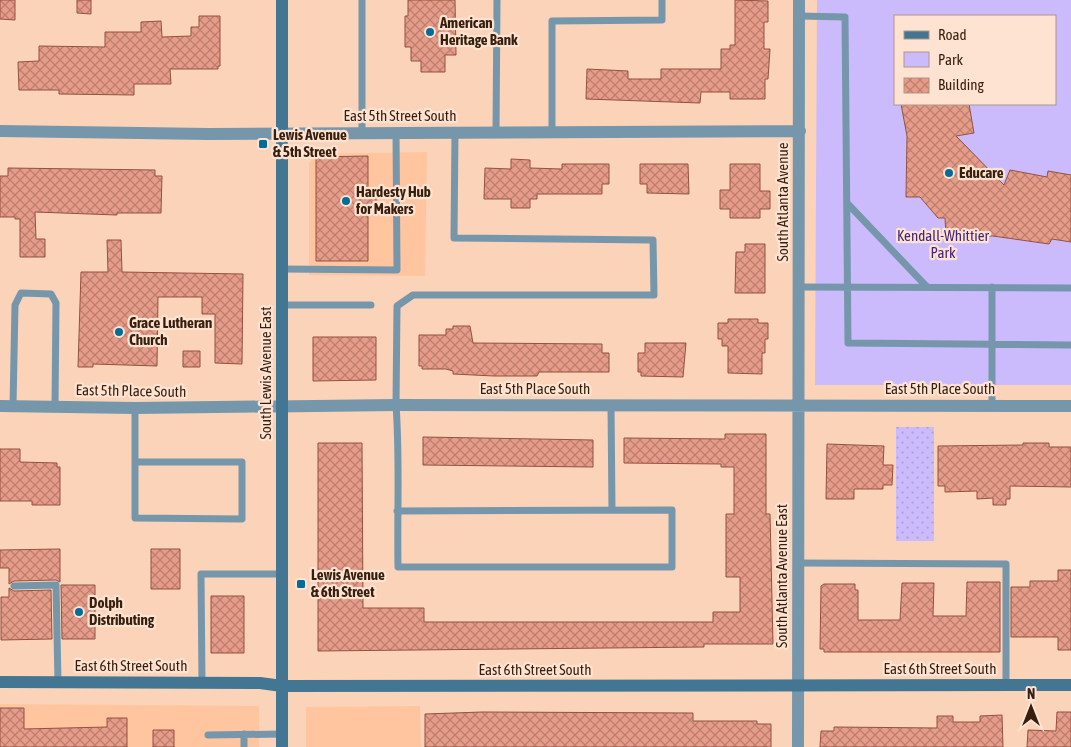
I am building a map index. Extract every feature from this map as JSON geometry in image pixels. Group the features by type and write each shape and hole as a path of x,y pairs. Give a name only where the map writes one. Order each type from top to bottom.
{"street":[{"name":"South Lewis Avenue East","path":"282,0 282,741"},
{"name":"South Atlanta Avenue","path":"799,0 799,405"},
{"name":"East 5th Street South","path":"0,131 209,134 282,132 800,131"},
{"name":"East 5th Place South","path":"0,406 282,408 610,405 1071,406"},
{"name":"South Atlanta Avenue East","path":"798,747 799,405"},
{"name":"East 6th Street South","path":"0,682 260,683 282,686 1071,685"}],"lane":[{"path":"362,0 362,132"},
{"path":"496,132 497,0"},
{"path":"552,132 552,21 662,20 662,0"},
{"path":"799,16 845,17 848,343 1071,345"},
{"path":"282,269 397,270 396,132"},
{"path":"397,511 672,510 672,566 398,566 397,511 396,406 397,306 413,295 654,295 653,240 454,238 455,133"},
{"path":"847,203 927,287"},
{"path":"798,287 1071,288"},
{"path":"992,287 992,406"},
{"path":"13,406 15,305 21,293 51,294 56,303 55,407"},
{"path":"282,305 371,305"},
{"path":"610,405 612,510"},
{"path":"135,408 135,518 242,519 242,462 136,462"},
{"path":"798,563 1006,564 1006,685"},
{"path":"202,683 201,574 282,574"},
{"path":"14,586 56,585 58,682"},
{"path":"208,735 244,734 282,741"},
{"path":"244,734 244,747"}],"shaded area":[{"path":"427,152 425,276 309,275 309,163 315,154"},
{"path":"0,704 259,706 259,747 0,747"},
{"path":"420,706 421,747 306,747 306,707"}],"green space":[{"name":"Kendall-Whittier Park","path":"817,0 1071,0 1071,385 815,385"},
{"path":"896,427 934,427 934,541 896,541"}],"building":[{"path":"0,0 15,0 15,20 0,19"},
{"path":"77,0 91,0 91,14 77,13"},
{"name":"American Heritage Bank","path":"408,0 455,0 456,55 445,55 445,72 421,72 421,61 411,61 411,47 405,47 405,16 408,16"},
{"path":"735,0 768,1 768,22 764,22 764,49 770,49 768,79 765,79 765,99 730,99 730,92 701,92 700,103 586,99 587,69 628,71 628,79 661,79 661,69 721,69 721,49 730,49 730,45 735,45"},
{"path":"199,16 220,16 220,66 218,66 218,69 170,69 171,84 134,84 134,95 59,94 59,90 19,90 18,62 39,61 39,46 105,47 105,32 141,32 141,22 161,21 162,37 191,36 191,27 199,27"},
{"name":"Educare","path":"901,105 969,105 974,133 956,136 1004,185 1010,170 1047,177 1048,171 1071,175 1071,242 1052,239 1049,244 993,236 946,236 945,218 938,218 920,197 906,197 907,136"},
{"name":"Hardesty Hub for Makers","path":"368,156 368,191 376,191 376,210 368,210 368,261 316,261 316,157"},
{"path":"511,159 530,160 530,168 562,169 562,164 609,164 609,184 602,184 602,194 537,194 537,199 530,199 530,208 511,208 511,199 484,199 485,168 511,169"},
{"path":"640,164 688,164 689,194 647,193 647,184 640,184"},
{"path":"730,164 760,164 760,191 770,191 770,209 760,209 760,218 730,218 730,209 720,209 720,190 730,190"},
{"path":"8,168 155,170 155,176 162,176 161,213 117,213 117,215 35,212 36,239 45,239 45,257 20,257 20,219 0,217 0,176 8,176"},
{"name":"Grace Lutheran Church","path":"107,240 121,240 122,272 243,274 242,364 215,363 215,314 202,314 202,297 158,297 157,366 93,364 93,367 78,367 81,272 108,272"},
{"path":"745,244 765,244 765,293 735,293 736,252 745,252"},
{"path":"728,319 758,319 758,323 768,323 768,339 765,339 765,353 762,353 762,374 728,373 728,346 722,346 722,339 718,339 718,323 728,323"},
{"path":"453,326 470,326 473,343 602,344 602,353 609,353 609,372 539,372 537,376 494,376 453,374 453,371 446,369 422,369 422,366 419,366 419,335 446,335 446,329 453,329"},
{"path":"313,337 376,337 376,380 313,381"},
{"path":"645,343 686,343 683,377 641,376 641,372 638,372 638,353 645,353"},
{"path":"183,351 200,351 200,367 183,367"},
{"path":"725,434 766,434 766,514 770,514 773,644 704,644 704,647 318,651 318,443 362,443 363,608 424,608 424,622 713,622 713,612 740,612 740,577 726,577 726,514 734,514 734,467 721,467 721,464 624,463 624,438 725,439"},
{"path":"423,437 593,440 593,467 423,465"},
{"path":"1023,443 1049,443 1049,447 1071,447 1071,487 1010,486 1010,499 1006,499 1006,505 993,505 993,498 977,499 977,491 945,492 945,486 938,486 938,446 1023,445"},
{"path":"827,444 884,446 883,465 893,465 892,485 883,485 883,489 854,489 854,499 826,499"},
{"path":"0,449 20,449 20,462 57,463 57,467 60,467 60,505 32,505 32,501 0,501"},
{"path":"60,549 60,582 56,580 14,581 9,584 9,568 0,568 0,550"},
{"path":"151,549 180,549 180,589 151,589"},
{"path":"1058,570 1071,570 1071,650 1058,650 1058,637 1011,637 1011,587 1030,587 1030,581 1058,581"},
{"path":"967,582 1000,582 1000,652 824,652 824,649 820,649 821,586 824,584 855,584 855,590 858,590 858,620 900,620 902,583 934,583 933,616 966,616"},
{"name":"Dolph Distributing","path":"61,585 95,585 95,639 62,639"},
{"path":"9,588 14,591 51,590 52,639 1,640 1,597 9,597"},
{"path":"211,596 244,596 244,653 211,653"},
{"path":"0,708 24,708 24,729 107,727 107,718 127,718 127,747 0,747"},
{"path":"482,712 693,713 693,721 757,721 757,724 771,724 771,747 425,747 425,714"},
{"path":"1057,712 1071,712 1071,747 1027,747 1028,730 1056,731"},
{"path":"1002,715 1003,747 820,747 821,731 834,731 834,727 937,728 937,716 953,716 953,722 980,722 980,716"},
{"path":"153,730 174,730 174,747 153,747"}],"place":[{"name":"American Heritage Bank","path":"430,32"},
{"name":"Lewis Avenue & 5th Street","path":"263,144"},
{"name":"Educare","path":"949,173"},
{"name":"Hardesty Hub for Makers","path":"346,201"},
{"name":"Grace Lutheran Church","path":"119,332"},
{"name":"Lewis Avenue & 6th Street","path":"301,584"},
{"name":"Dolph Distributing","path":"79,612"}]}
